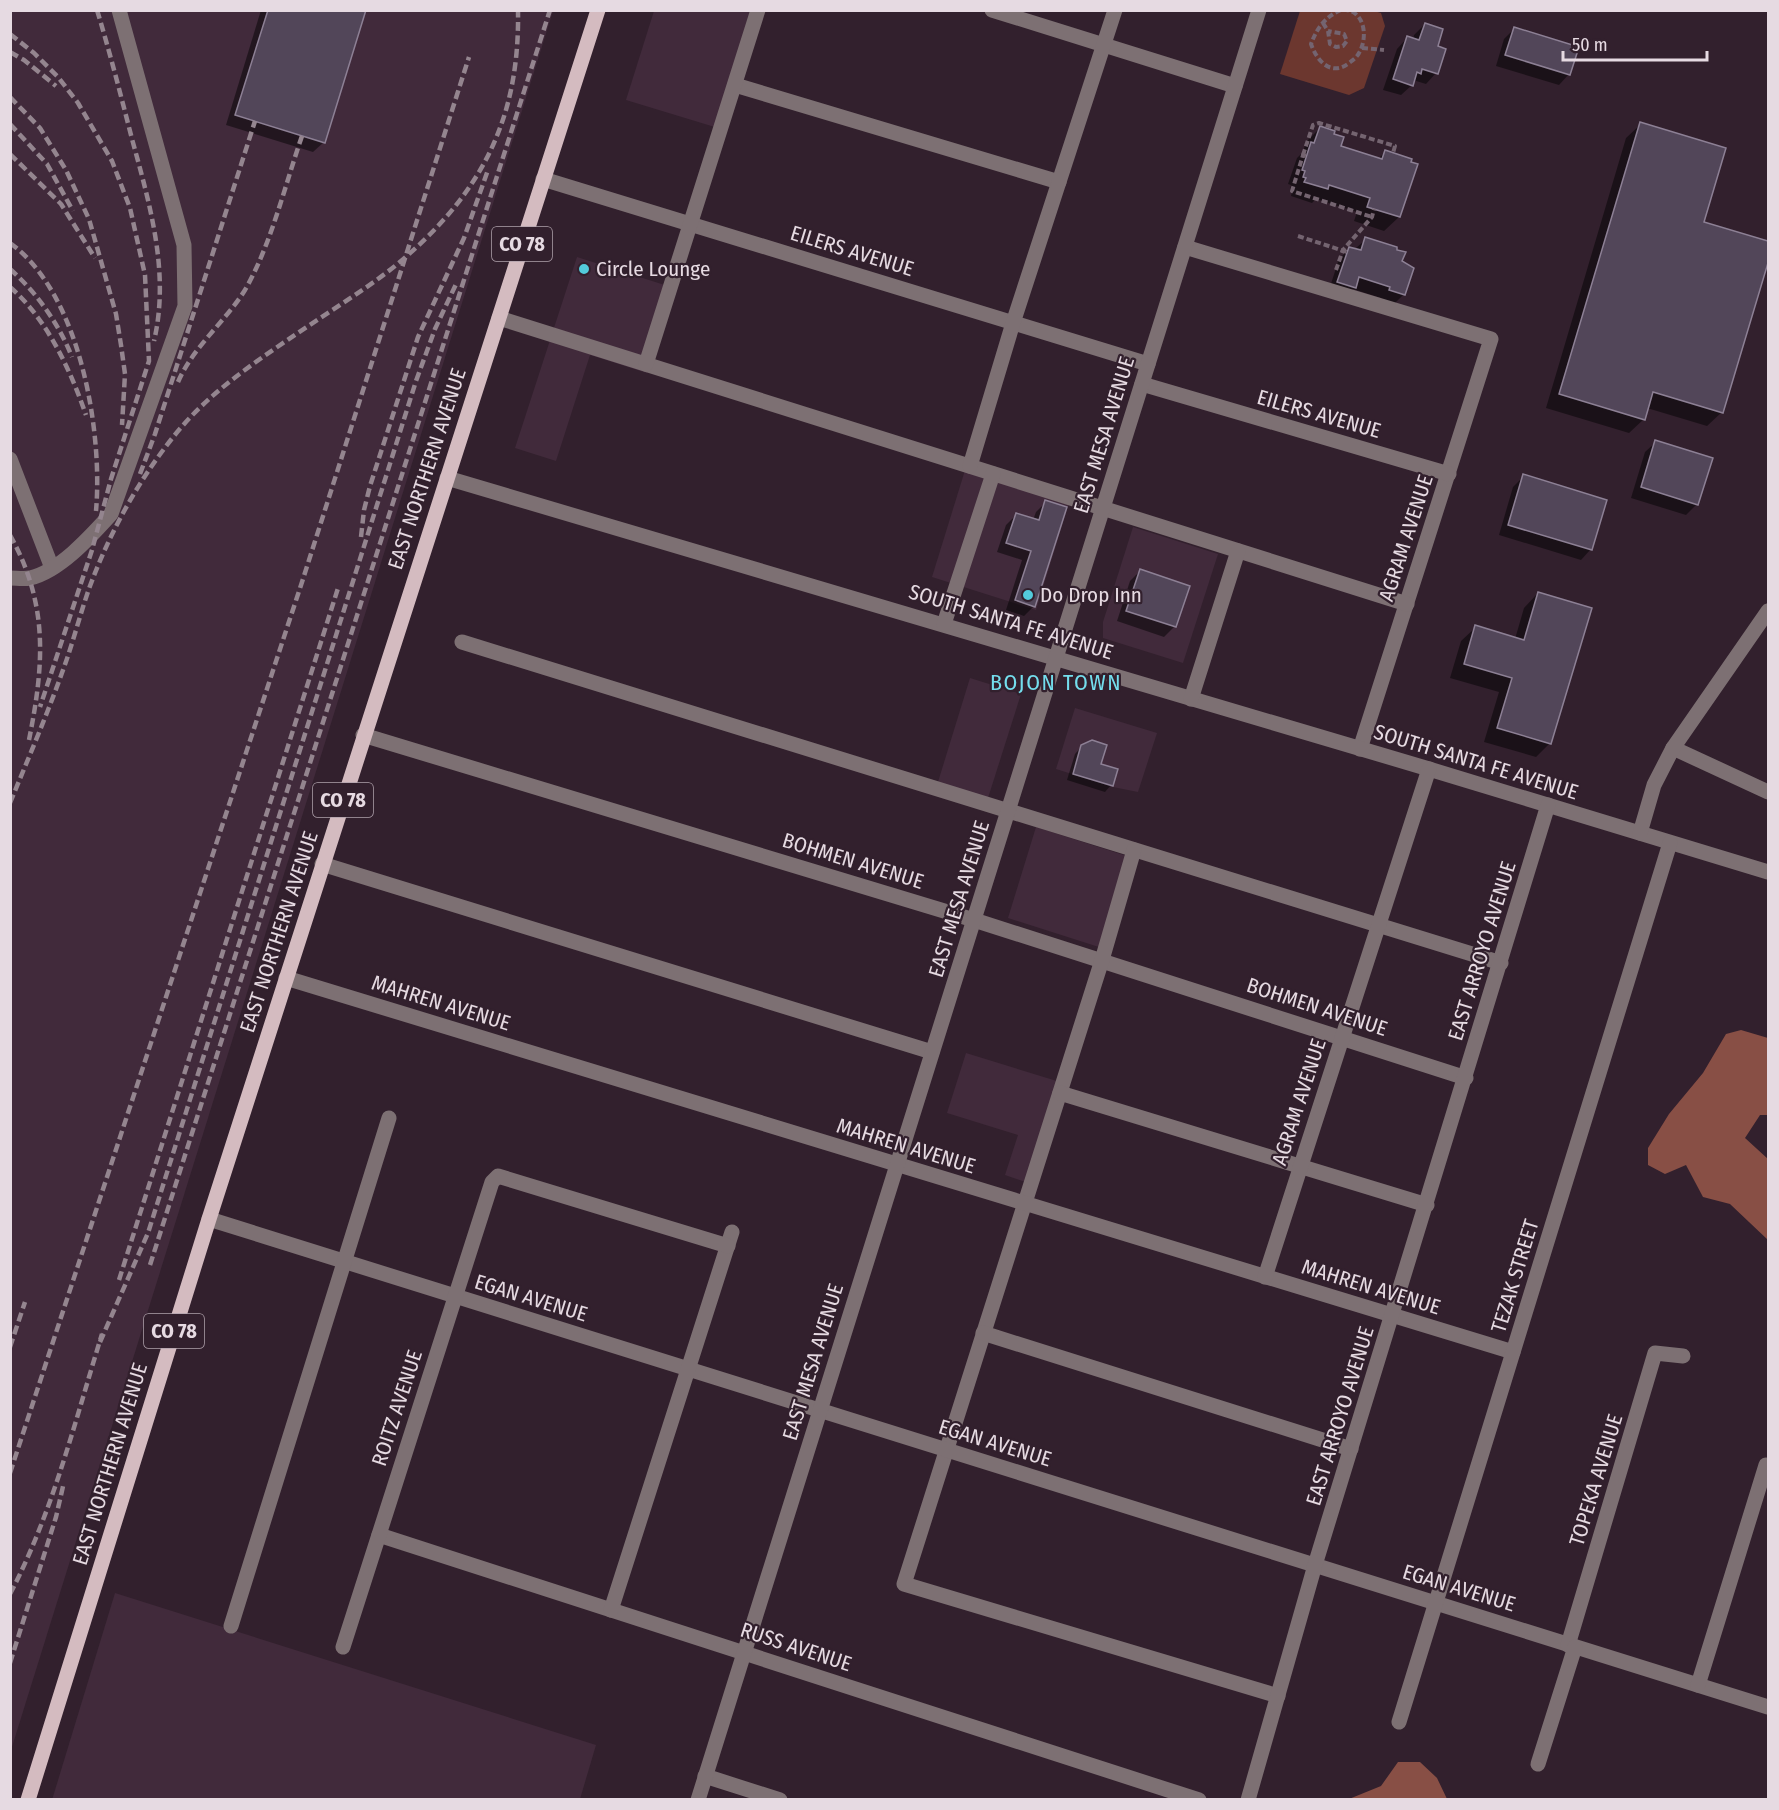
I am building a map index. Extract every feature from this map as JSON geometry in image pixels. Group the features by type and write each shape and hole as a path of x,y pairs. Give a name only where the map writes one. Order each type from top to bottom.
{"main road":[{"name":"EAST NORTHERN AVENUE","path":"28,1800 208,1219 598,10"}],"street":[{"path":"10,578 29,578 52,568 90,538 111,514 185,306 184,245 119,10"},
{"path":"646,364 758,10"},
{"path":"992,10 1235,86"},
{"path":"970,466 1013,323 1115,10"},
{"name":"EAST MESA AVENUE","path":"698,1800 1259,10"},
{"path":"735,85 1059,182"},
{"name":"EILERS AVENUE","path":"543,179 1148,364"},
{"name":"AGRAM AVENUE","path":"1185,247 1491,339 1360,749"},
{"path":"499,318 1407,604"},
{"name":"EILERS AVENUE","path":"1142,384 1449,474"},
{"path":"10,459 52,568"},
{"path":"944,624 993,474"},
{"name":"SOUTH SANTA FE AVENUE","path":"447,478 944,624 1768,872"},
{"path":"1191,699 1238,551"},
{"path":"1640,833 1654,785 1672,748 1768,611"},
{"path":"462,642 1501,963"},
{"name":"BOHMEN AVENUE","path":"363,735 974,920 1466,1078"},
{"path":"1672,748 1768,792"},
{"name":"AGRAM AVENUE","path":"1265,1276 1429,769"},
{"name":"EAST ARROYO AVENUE","path":"1248,1800 1315,1565 1548,805"},
{"name":"TEZAK STREET","path":"1399,1722 1670,843"},
{"path":"1134,850 1102,960 903,1584 1278,1696"},
{"path":"322,864 932,1052"},
{"name":"MAHREN AVENUE","path":"286,978 1514,1352"},
{"path":"1060,1093 1427,1205"},
{"path":"231,1626 388,1118"},
{"name":"ROITZ AVENUE","path":"343,1647 492,1182 498,1176 730,1239 688,1369"},
{"name":"EGAN AVENUE","path":"208,1219 1768,1707"},
{"path":"983,1333 1351,1449"},
{"name":"TOPEKA AVENUE","path":"1571,1646 1655,1353 1683,1356"},
{"path":"611,1610 688,1369"},
{"path":"1698,1685 1766,1465"},
{"name":"RUSS AVENUE","path":"379,1535 1199,1800"},
{"path":"1538,1764 1571,1646"},
{"path":"705,1776 780,1800"}],"path":[{"path":"1341,10 1327,17 1311,44 1315,55 1323,64 1332,68 1340,68 1356,57 1362,48 1361,20 1356,14 1346,10"},
{"path":"1323,22 1328,31 1330,44 1336,47 1343,46 1347,41 1344,34 1328,31"},
{"path":"1362,48 1384,50"},
{"path":"1372,217 1292,191 1313,125 1319,123 1395,146 1393,153"},
{"path":"1336,270 1345,251 1372,217 1374,209"},
{"path":"1298,236 1345,251"}],"shaded area":[{"path":"11,11 553,11 11,1750"},
{"path":"654,11 755,11 718,128 626,100"},
{"path":"1300,11 1374,11 1381,13 1385,26 1364,88 1349,95 1280,74"},
{"path":"577,257 674,288 647,373 590,355 556,461 515,448"},
{"path":"966,467 1070,500 1036,610 932,577"},
{"path":"1133,527 1218,554 1183,663 1103,638 1103,622"},
{"path":"970,678 1021,694 988,798 938,782"},
{"path":"1075,708 1157,733 1138,792 1113,787 1056,769"},
{"path":"1036,827 1130,857 1102,948 1008,918"},
{"path":"1741,1030 1768,1038 1768,1115 1760,1115 1745,1138 1768,1159 1768,1240 1730,1204 1703,1197 1686,1165 1665,1174 1648,1165 1648,1148 1669,1114 1703,1073 1726,1034"},
{"path":"966,1053 1060,1082 1028,1183 1005,1175 1018,1135 947,1113"},
{"path":"115,1593 596,1745 580,1799 52,1800"},
{"path":"1398,1762 1420,1762 1437,1778 1447,1799 1349,1799 1381,1786"}],"building":[{"path":"268,10 366,10 325,143 235,115"},
{"path":"1425,23 1443,29 1438,46 1446,49 1438,74 1422,69 1421,74 1417,72 1413,86 1393,79 1407,36 1419,40"},
{"path":"1514,27 1579,47 1570,75 1505,55"},
{"path":"1640,122 1726,148 1704,222 1768,241 1768,263 1723,413 1653,392 1645,420 1559,394"},
{"path":"1320,126 1344,137 1341,146 1382,159 1385,150 1412,159 1411,162 1418,164 1400,217 1367,207 1370,198 1329,185 1328,189 1304,182 1305,171 1302,170 1311,142 1314,143"},
{"path":"1365,237 1406,252 1402,261 1414,268 1405,295 1389,290 1390,287 1359,277 1356,288 1337,282 1349,247 1361,250"},
{"path":"1655,440 1713,458 1698,505 1641,487"},
{"path":"1523,474 1607,500 1592,550 1508,525"},
{"path":"1045,500 1067,507 1035,607 1015,600 1031,551 1006,543 1016,513 1039,520"},
{"path":"1140,569 1190,586 1176,627 1126,611"},
{"path":"1538,592 1592,608 1551,744 1497,728 1512,678 1464,664 1475,625 1524,640"},
{"path":"1092,740 1107,745 1101,764 1118,769 1113,786 1073,774 1081,745"}],"railway":[{"path":"97,10 145,189 156,239 160,290 154,341"},
{"path":"10,803 57,687 98,566 116,527 148,471 174,436 212,396 256,362 395,266 450,212 472,184 489,153 502,121 512,87 517,50 518,10"},
{"path":"150,1265 550,10"},
{"path":"10,34 34,53 58,77 78,103 112,161 130,208 145,275 149,361 111,479 92,550 40,707"},
{"path":"10,52 24,60 56,86"},
{"path":"10,1473 303,579 469,57"},
{"path":"10,97 40,128 66,170 89,219 116,314 121,345 125,374 122,425"},
{"path":"140,474 155,434 255,121"},
{"path":"10,124 47,164 73,211"},
{"path":"178,382 192,357 245,290 270,234 302,136"},
{"path":"10,154 61,204 95,258"},
{"path":"361,537 370,486 418,337 464,238 488,170"},
{"path":"10,243 34,266 54,295 70,329 82,366 95,442 96,511"},
{"path":"10,269 46,310 61,333 72,357"},
{"path":"100,1342 148,1233 416,381 435,329 457,282"},
{"path":"10,287 46,329 73,380 86,415"},
{"path":"10,535 32,586 40,636 38,686 29,740"},
{"path":"119,1280 339,585"},
{"path":"10,1347 25,1302"},
{"path":"10,1594 51,1499 102,1334"},
{"path":"10,1663 56,1517 64,1482"}],"place":[{"name":"Circle Lounge","path":"584,269"},
{"name":"Do Drop Inn","path":"1028,595"}],"district":[{"name":"BOJON TOWN","path":"1056,682"}]}
